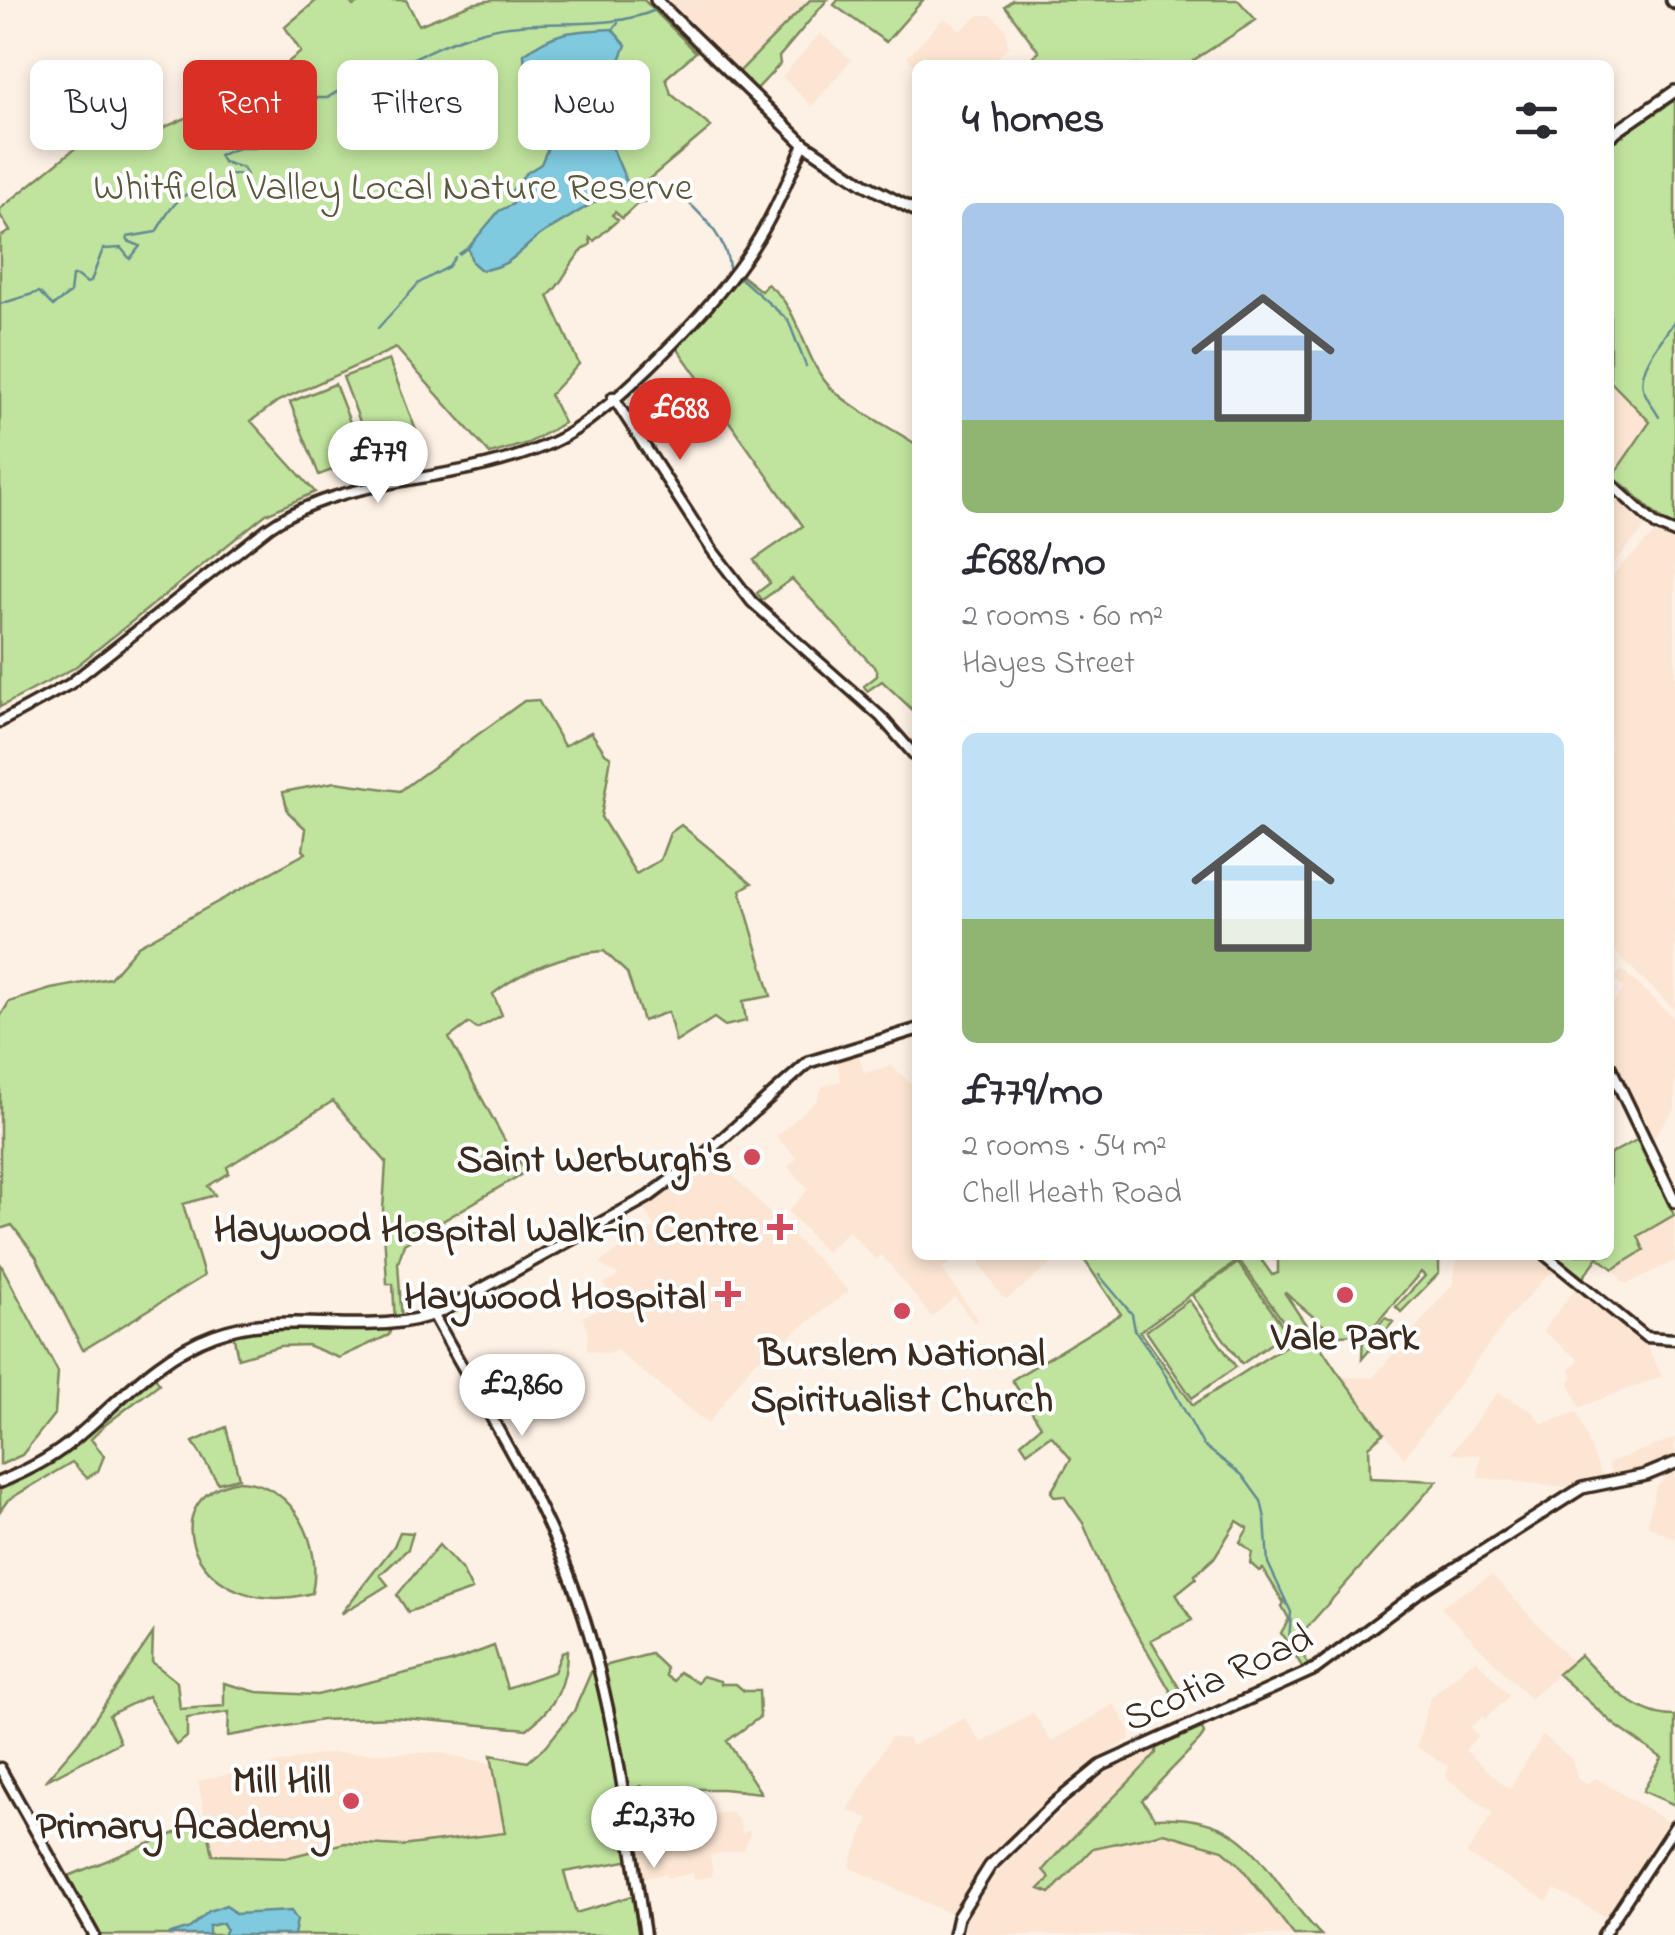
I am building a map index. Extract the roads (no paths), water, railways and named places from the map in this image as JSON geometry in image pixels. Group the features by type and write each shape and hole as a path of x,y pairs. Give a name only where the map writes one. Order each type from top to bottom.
{"main road":[{"path":"660,4 744,90 804,144 864,184 912,209"},
{"path":"1614,133 1675,91"},
{"path":"0,1482 56,1454 146,1374 200,1340 248,1325 274,1322 392,1324 433,1314 648,1196 703,1156 809,1062 912,1031"},
{"path":"1614,1075 1675,1202"},
{"name":"Scotia Road","path":"954,1935 958,1917 990,1866 1102,1764 1315,1669 1431,1584 1582,1488 1675,1463"}],"street":[{"path":"0,722 70,684 268,528 300,508 352,492 517,458 566,435 626,388 734,275 766,226 804,144"},
{"path":"613,398 712,550 761,613 880,717 912,752"},
{"path":"1614,487 1656,525 1675,533"},
{"path":"1551,1260 1646,1337 1675,1340"},
{"path":"433,1314 539,1509 572,1582 597,1667 646,1935"},
{"path":"0,1768 94,1935"},
{"path":"1603,1935 1675,1826"}],"water":[{"path":"612,29 626,45 620,60 524,60 524,54 546,40 586,30"},
{"path":"547,150 613,150 632,186 600,199 548,230 502,265 481,270 472,262 468,248 499,211 513,204 510,193 525,174 541,164"},
{"path":"226,1905 235,1914 291,1911 297,1920 294,1935 223,1935 223,1923 209,1926 209,1935 168,1935 190,1928 209,1911"}],"waterway":[{"path":"0,304 39,292 53,306 70,293 72,276 91,281 103,249 121,248 130,259 140,246 127,237 156,232 169,211 191,192 226,187 227,174 247,175 243,168 223,162 219,155 239,148 255,148 260,144 257,133 266,126 275,130 291,127 291,109 308,98 327,98 348,85 484,31 528,24 615,21 658,9"},
{"path":"613,30 618,23"},
{"path":"687,201 720,240 729,268 788,320 806,366"},
{"path":"459,254 469,247"},
{"path":"378,328 419,283 448,267 455,257"},
{"path":"1659,417 1644,392 1642,379 1648,362 1675,320"},
{"path":"1099,1275 1132,1314 1135,1330 1161,1367 1203,1445 1242,1475 1261,1501 1268,1563 1291,1612 1289,1642"}],"place":[{"name":"Saint Werburgh's","path":"752,1157"},
{"name":"Haywood Hospital Walk-in Centre","path":"780,1227"},
{"name":"Haywood Hospital","path":"728,1294"},
{"name":"Vale Park","path":"1345,1295"},
{"name":"Burslem National Spiritualist Church","path":"902,1311"},
{"name":"Mill Hill Primary Academy","path":"351,1801"}],"park label":[{"name":"Whitfield Valley Local Nature Reserve","path":"393,185"}]}
